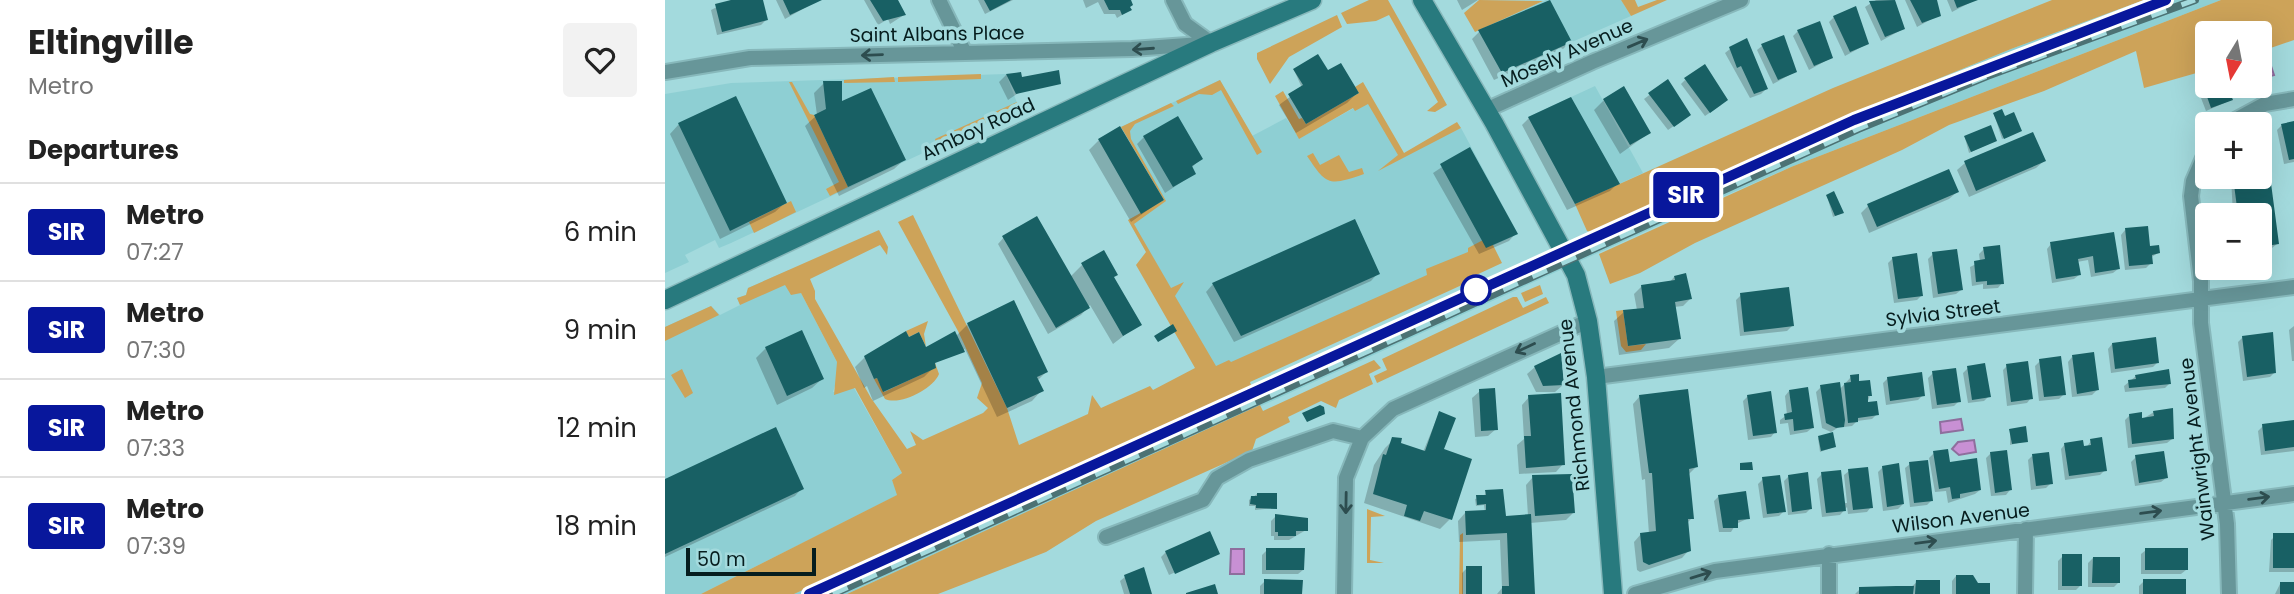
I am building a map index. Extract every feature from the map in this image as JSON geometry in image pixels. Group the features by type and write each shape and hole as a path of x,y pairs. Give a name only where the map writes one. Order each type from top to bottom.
{"main road":[{"name":"Amboy Road","path":"665,300 1211,43 1311,0"},
{"name":"Richmond Avenue","path":"1422,0 1576,275 1588,321 1596,377 1613,594"}],"street":[{"path":"939,0 964,51"},
{"path":"1173,0 1185,24 1211,43"},
{"name":"Mosely Avenue","path":"1486,110 1741,0"},
{"name":"Saint Albans Place","path":"665,72 750,58 1132,49 1211,43"},
{"path":"2250,112 2265,104 2294,99"},
{"name":"Wainwright Avenue","path":"2195,179 2191,196 2201,323 2225,503 2229,594"},
{"name":"Sylvia Street","path":"1596,377 2294,288"},
{"path":"1344,594 1346,478 1361,438 1394,409 1588,321"},
{"path":"1106,537 1202,500 1217,478 1249,460 1333,431 1361,438"},
{"name":"Wilson Avenue","path":"1636,594 1715,571 2294,494"},
{"path":"2025,529 2025,594"},
{"path":"1829,554 1829,594"}],"shaded area":[{"path":"1369,0 1388,0 1447,105 1435,112 1427,111 1438,102 1389,15 1376,21 1347,24 1341,13"},
{"path":"1479,0 1543,1 1475,32 1464,13"},
{"path":"1546,0 1621,0 1631,16 1502,73 1478,30"},
{"path":"1621,0 1635,0 1638,7 1657,0 1667,0 1631,16"},
{"path":"2052,0 2144,0 2011,49 1852,114 1590,232 1587,231 1575,204 1833,88"},
{"path":"2144,0 2221,0 1791,167 847,594 794,594 1348,345 1779,145 2011,49"},
{"path":"2221,0 2294,0 2294,40 2272,48 2272,21 2195,21 2195,73 2144,88 2136,51 2044,91 1949,125 1902,150 1695,243 1640,273 1610,284 1599,254 1791,167"},
{"path":"1337,15 1342,27 1289,57 1270,84 1257,59 1257,53"},
{"path":"981,74 981,79 898,82 898,77"},
{"path":"1006,74 1019,108 731,243 719,248 715,240 685,255 689,262 665,273 665,94 731,83"},
{"path":"894,77 895,82 844,83 844,80"},
{"path":"1220,80 1252,136 1286,118 1300,138 1368,103 1403,155 1461,128 1518,234 1216,374 1128,220 1164,200 1121,127"},
{"path":"1220,80 1262,152 1257,155 1221,90 1212,95 1199,94 1178,104 1176,101"},
{"path":"789,82 792,82 810,114 814,115 848,187 830,196 826,189 839,182"},
{"path":"1363,82 1404,153 1457,122 1461,128 1378,171 1398,155 1368,104 1355,111 1353,108 1299,139 1275,96 1283,91 1299,119 1302,118 1306,124 1359,93 1355,87"},
{"path":"1595,86 1643,173 1575,204 1528,117"},
{"path":"1017,102 1019,108 937,145 935,139"},
{"path":"1171,103 1174,106 1135,124 1130,131 1131,139 1166,201 1134,224 1171,288 1184,282 1175,296 1216,366 1229,360 1231,362 1427,275 1426,269 1468,252 1468,248 1483,240 1493,245 1502,263 1474,276 1475,279 1250,382 1252,388 794,594 701,594 897,495 892,480 902,473 855,388 834,395 837,362 801,293 791,295 785,285 740,305 737,298 746,295 748,288 879,230 888,247 887,255 880,245 810,279 815,299 871,398 907,449 916,445 910,431 923,440 983,413 988,408 977,398 982,383 958,331 898,222 913,215 1007,408 1019,445 1088,414 1092,395 1101,408 1150,386 1153,390 1195,368 1136,265 1146,252 1128,220 1164,200 1121,127"},
{"path":"1313,153 1320,165 1339,155 1349,172 1362,168 1364,174 1330,181 1319,173 1307,156"},
{"path":"791,201 796,212 754,233 749,222"},
{"path":"789,270 837,362 838,376 833,392 854,388 902,473 892,480 898,495 701,594 665,594 665,327 711,306 720,315 740,305 737,298 746,295 748,288"},
{"path":"1540,285 1543,294 1525,302 1521,293"},
{"path":"1517,297 1523,308 1546,297 1549,303 1377,383 1374,376 1387,370 1382,359"},
{"path":"711,306 719,315 665,341 665,327"},
{"path":"1623,310 1628,346 1646,344 1641,350 1626,352 1621,346 1616,311"},
{"path":"928,321 924,334 926,347 919,332 909,337 906,331"},
{"path":"1374,360 1381,368 1369,374 1373,384 1339,400 1336,408 1321,401 1288,417 1290,422 1256,439 1252,451 1096,521 1046,552 938,594 847,594 1260,405 1263,411"},
{"path":"935,363 939,374 936,380 907,398 891,401 885,399 874,379 877,378 884,392 935,368"},
{"path":"682,369 693,393 685,398 671,375"},
{"path":"1961,419 1963,430 1941,433 1940,422"},
{"path":"1974,440 1976,452 1959,455 1952,449 1958,442"},
{"path":"1367,509 1385,516 1371,517 1370,560 1384,563 1367,563"},
{"path":"1463,533 1463,594 1459,594 1460,535"},
{"path":"1231,549 1244,549 1244,574 1230,574"}],"building":[{"path":"731,0 763,0 768,20 722,32 715,4"},
{"path":"783,0 822,0 790,15"},
{"path":"870,0 898,0 906,15 883,21"},
{"path":"984,0 1011,0 990,11"},
{"path":"1104,0 1131,0 1132,10 1122,15 1120,10 1109,10"},
{"path":"1550,0 1572,42 1502,73 1478,30"},
{"path":"1895,0 1905,29 1885,37 1869,1"},
{"path":"1910,0 1937,0 1941,16 1922,23"},
{"path":"1954,0 1978,0 1957,8"},
{"path":"1856,6 1869,44 1850,52 1833,16"},
{"path":"1820,21 1833,58 1814,66 1797,30"},
{"path":"1784,35 1797,72 1778,80 1761,44"},
{"path":"1747,38 1768,89 1754,94 1741,66 1737,68 1729,47"},
{"path":"1318,54 1328,70 1341,63 1359,93 1306,124 1288,94 1303,85 1293,69"},
{"path":"1705,64 1728,100 1710,113 1684,78"},
{"path":"1059,70 1061,84 1016,94 1006,74 1021,72 1022,77"},
{"path":"1668,79 1691,115 1674,127 1648,93"},
{"path":"823,81 842,81 842,101 871,88 906,160 848,187 814,115 826,109"},
{"path":"1624,86 1651,133 1630,145 1603,99"},
{"path":"736,96 787,203 730,231 678,123"},
{"path":"1571,97 1620,184 1575,204 1528,117"},
{"path":"2207,98 2233,100 2211,108"},
{"path":"2002,109 2005,116 2014,112 2022,131 2004,139 1993,113"},
{"path":"1178,116 1203,159 1192,166 1196,174 1173,187 1143,136"},
{"path":"2294,121 2294,159 2289,160 2281,124"},
{"path":"1991,125 1997,141 1971,152 1964,136"},
{"path":"1120,126 1164,200 1141,214 1098,139"},
{"path":"2033,132 2046,161 1976,191 1964,161"},
{"path":"1470,147 1518,234 1486,248 1440,164"},
{"path":"1949,169 1959,192 1877,227 1867,204"},
{"path":"2235,189 2272,189 2279,244 2272,245 2272,203 2236,203"},
{"path":"1834,191 1844,213 1835,216 1826,195"},
{"path":"1037,216 1090,308 1056,328 1002,236"},
{"path":"1355,219 1380,274 1241,336 1212,283"},
{"path":"2148,226 2150,246 2159,245 2160,253 2152,255 2153,264 2129,266 2125,228"},
{"path":"2114,232 2120,269 2095,273 2093,256 2078,259 2081,275 2056,279 2050,242"},
{"path":"2000,245 2004,284 1987,285 1987,281 1976,282 1974,261 1985,259 1983,247"},
{"path":"1957,249 1963,290 1938,294 1932,252"},
{"path":"1104,250 1118,275 1114,277 1142,325 1123,336 1081,263"},
{"path":"1917,253 1923,296 1898,299 1892,257"},
{"path":"1686,273 1692,299 1675,302 1681,339 1628,346 1623,310 1644,308 1641,285 1675,280 1674,276"},
{"path":"1789,287 1794,326 1744,332 1740,293"},
{"path":"1014,300 1048,372 1037,377 1044,391 1007,408 967,323"},
{"path":"1173,324 1177,331 1158,342 1154,336"},
{"path":"802,330 824,379 787,396 765,347"},
{"path":"906,331 909,337 919,332 926,347 955,331 965,352 935,363 936,368 883,392 864,356"},
{"path":"2273,332 2276,373 2247,377 2242,336"},
{"path":"2156,337 2159,363 2115,369 2112,343"},
{"path":"2094,352 2099,390 2077,394 2072,355"},
{"path":"1561,353 1564,385 1543,386 1534,366"},
{"path":"2061,356 2066,395 2044,397 2039,359"},
{"path":"2028,361 2033,399 2011,402 2006,364"},
{"path":"1985,363 1991,397 1972,400 1967,366"},
{"path":"1956,368 1961,402 1937,405 1932,371"},
{"path":"2169,369 2171,384 2129,388 2128,380 2136,379 2135,375"},
{"path":"1922,372 1925,396 1890,401 1887,377"},
{"path":"1859,374 1859,381 1870,380 1872,396 1868,396 1868,402 1877,401 1879,415 1858,418 1858,422 1848,423 1844,383 1851,382 1850,375"},
{"path":"1840,382 1845,420 1844,427 1836,428 1826,423 1820,385"},
{"path":"1808,387 1814,428 1794,431 1793,419 1785,420 1784,414 1792,412 1789,390"},
{"path":"1495,388 1498,430 1481,431 1479,389"},
{"path":"1688,389 1698,467 1689,469 1694,519 1688,519 1691,551 1649,565 1643,562 1640,533 1656,531 1652,473 1649,473 1639,395"},
{"path":"1771,391 1777,433 1753,436 1747,395"},
{"path":"1561,393 1565,465 1526,468 1524,436 1531,436 1528,395"},
{"path":"1320,405 1324,407 1325,414 1307,422 1302,413"},
{"path":"2173,408 2174,439 2132,444 2129,414 2142,412 2142,418 2154,416 2153,411"},
{"path":"1439,411 1456,418 1444,449 1472,459 1452,520 1424,511 1420,521 1404,516 1407,505 1373,494 1383,454 1386,455 1392,437 1402,438 1401,443 1425,451"},
{"path":"2294,420 2294,447 2265,451 2262,424"},
{"path":"2026,426 2028,442 2012,444 2009,429"},
{"path":"776,427 804,489 665,554 665,479"},
{"path":"1833,432 1836,447 1821,451 1818,436"},
{"path":"2102,437 2107,471 2069,476 2064,443 2083,440 2084,446 2091,445 2090,439"},
{"path":"1948,449 1950,462 1977,458 1981,490 1960,494 1960,498 1952,499 1950,487 1939,489 1933,451"},
{"path":"2007,450 2012,490 1995,493 1990,452"},
{"path":"2164,451 2168,478 2139,483 2135,455"},
{"path":"2049,452 2053,484 2036,486 2032,454"},
{"path":"1928,460 1933,501 1914,503 1909,462"},
{"path":"1752,462 1753,470 1740,470 1740,463"},
{"path":"1899,463 1904,504 1887,507 1882,466"},
{"path":"1868,467 1873,508 1853,510 1848,469"},
{"path":"1841,470 1846,511 1826,513 1821,472"},
{"path":"1808,472 1812,509 1792,512 1788,475"},
{"path":"1572,474 1575,513 1535,516 1532,475"},
{"path":"1780,475 1786,512 1767,514 1762,477"},
{"path":"1503,489 1506,516 1531,514 1535,594 1502,594 1502,586 1509,586 1507,533 1466,535 1465,511 1486,510 1486,504 1477,505 1476,495 1486,495 1485,490"},
{"path":"1746,491 1750,519 1738,520 1738,528 1723,528 1718,495"},
{"path":"1257,493 1277,493 1277,509 1256,508 1256,505 1250,504 1251,496 1257,496"},
{"path":"1275,514 1308,518 1308,531 1296,531 1296,536 1278,536 1278,532 1275,532"},
{"path":"1210,531 1220,554 1175,574 1165,551"},
{"path":"2273,533 2294,533 2294,568 2273,568"},
{"path":"1266,548 1305,548 1304,570 1266,570"},
{"path":"2145,548 2188,548 2188,570 2145,570"},
{"path":"2062,554 2082,554 2082,586 2062,586"},
{"path":"2093,557 2120,557 2120,583 2092,583"},
{"path":"1466,566 1482,566 1482,594 1466,594"},
{"path":"1144,567 1152,594 1130,594 1124,575"},
{"path":"1956,575 1973,575 1978,583 1990,583 1990,594 1956,594"},
{"path":"1264,579 1303,580 1302,594 1264,594"},
{"path":"2143,579 2186,579 2186,594 2143,594"},
{"path":"1916,580 1940,580 1940,594 1915,594"},
{"path":"2280,582 2294,582 2294,594 2280,594"},
{"path":"1215,584 1218,594 1186,594 1186,593"},
{"path":"1914,586 1913,594 1859,594 1859,587"}],"railway":[{"path":"833,594 1858,129 1987,76 2195,0"},
{"path":"1180,426 1801,144"},
{"path":"809,594 842,579"}],"metro line":[{"name":"SIR","path":"809,594 1854,120 2166,0"}]}
